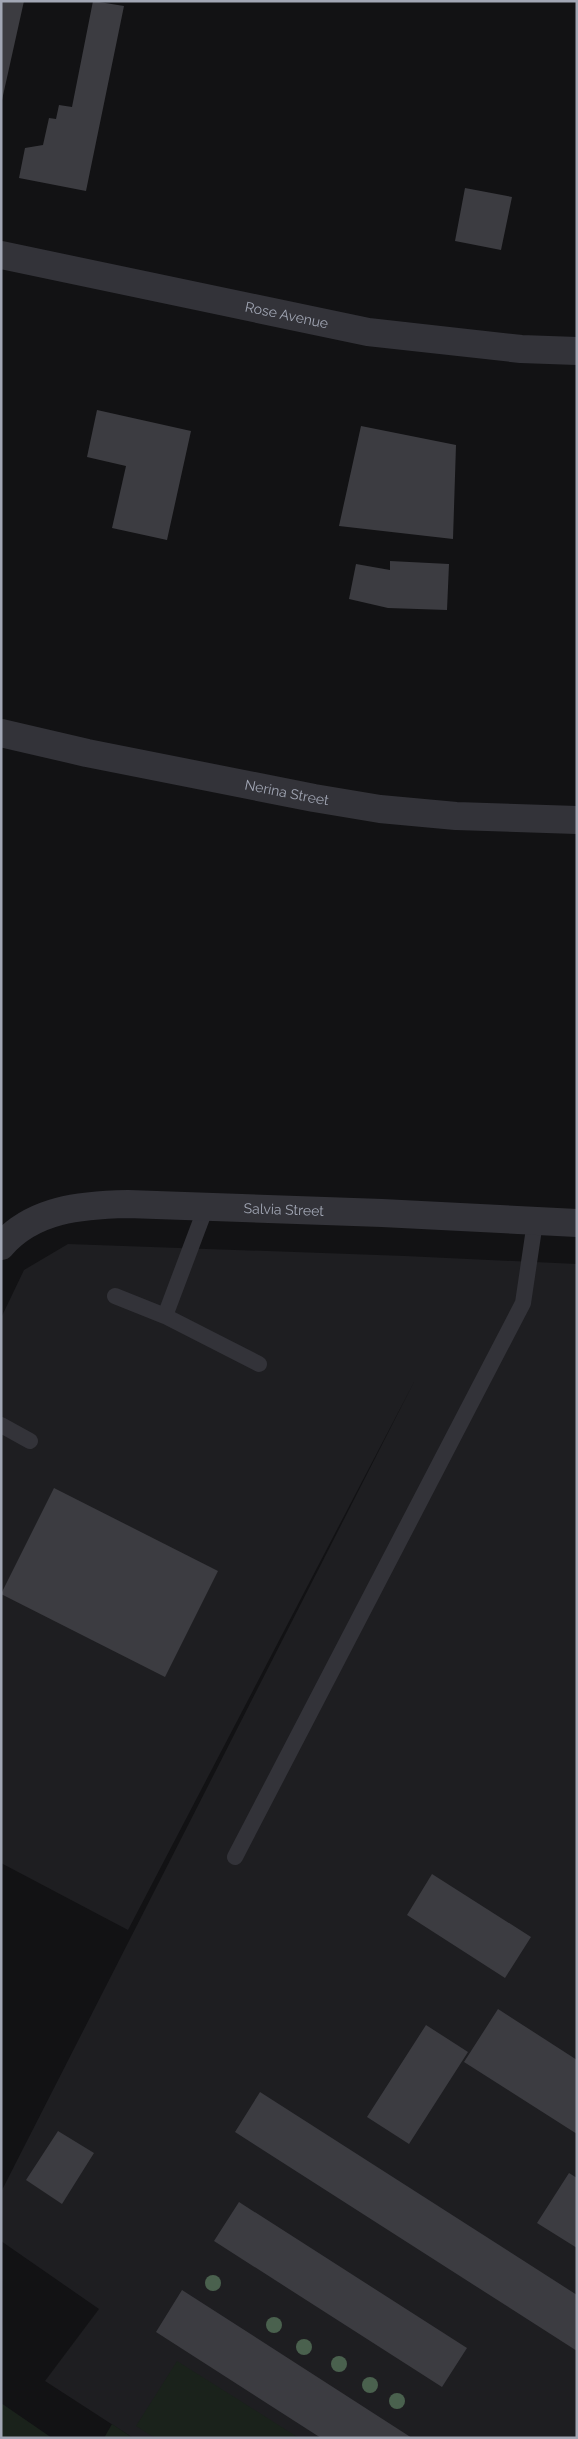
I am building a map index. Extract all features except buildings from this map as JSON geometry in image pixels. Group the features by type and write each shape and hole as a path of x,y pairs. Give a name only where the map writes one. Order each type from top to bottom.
{"street":[{"name":"Rose Avenue","path":"1,255 368,332 520,349 577,351"},
{"name":"Nerina Street","path":"1,733 87,753 314,798 380,809 456,816 577,820"},
{"name":"Salvia Street","path":"1,1246 11,1235 29,1222 58,1211 91,1204 382,1213 577,1223"}],"lane":[{"path":"165,1316 206,1207"},
{"path":"236,1857 523,1302 535,1222"},
{"path":"115,1296 165,1316 259,1364"},
{"path":"1,1426 30,1441"}],"shaded area":[{"path":"68,1244 577,1264 577,2438 133,2438 45,2381 99,2309 1,2241 1,2192 415,1380 128,1930 1,1863 1,1318 24,1270"},
{"path":"177,2361 299,2438 155,2438 136,2426"},
{"path":"1,2403 52,2438 1,2438"},
{"path":"112,2424 133,2438 104,2438"}]}
